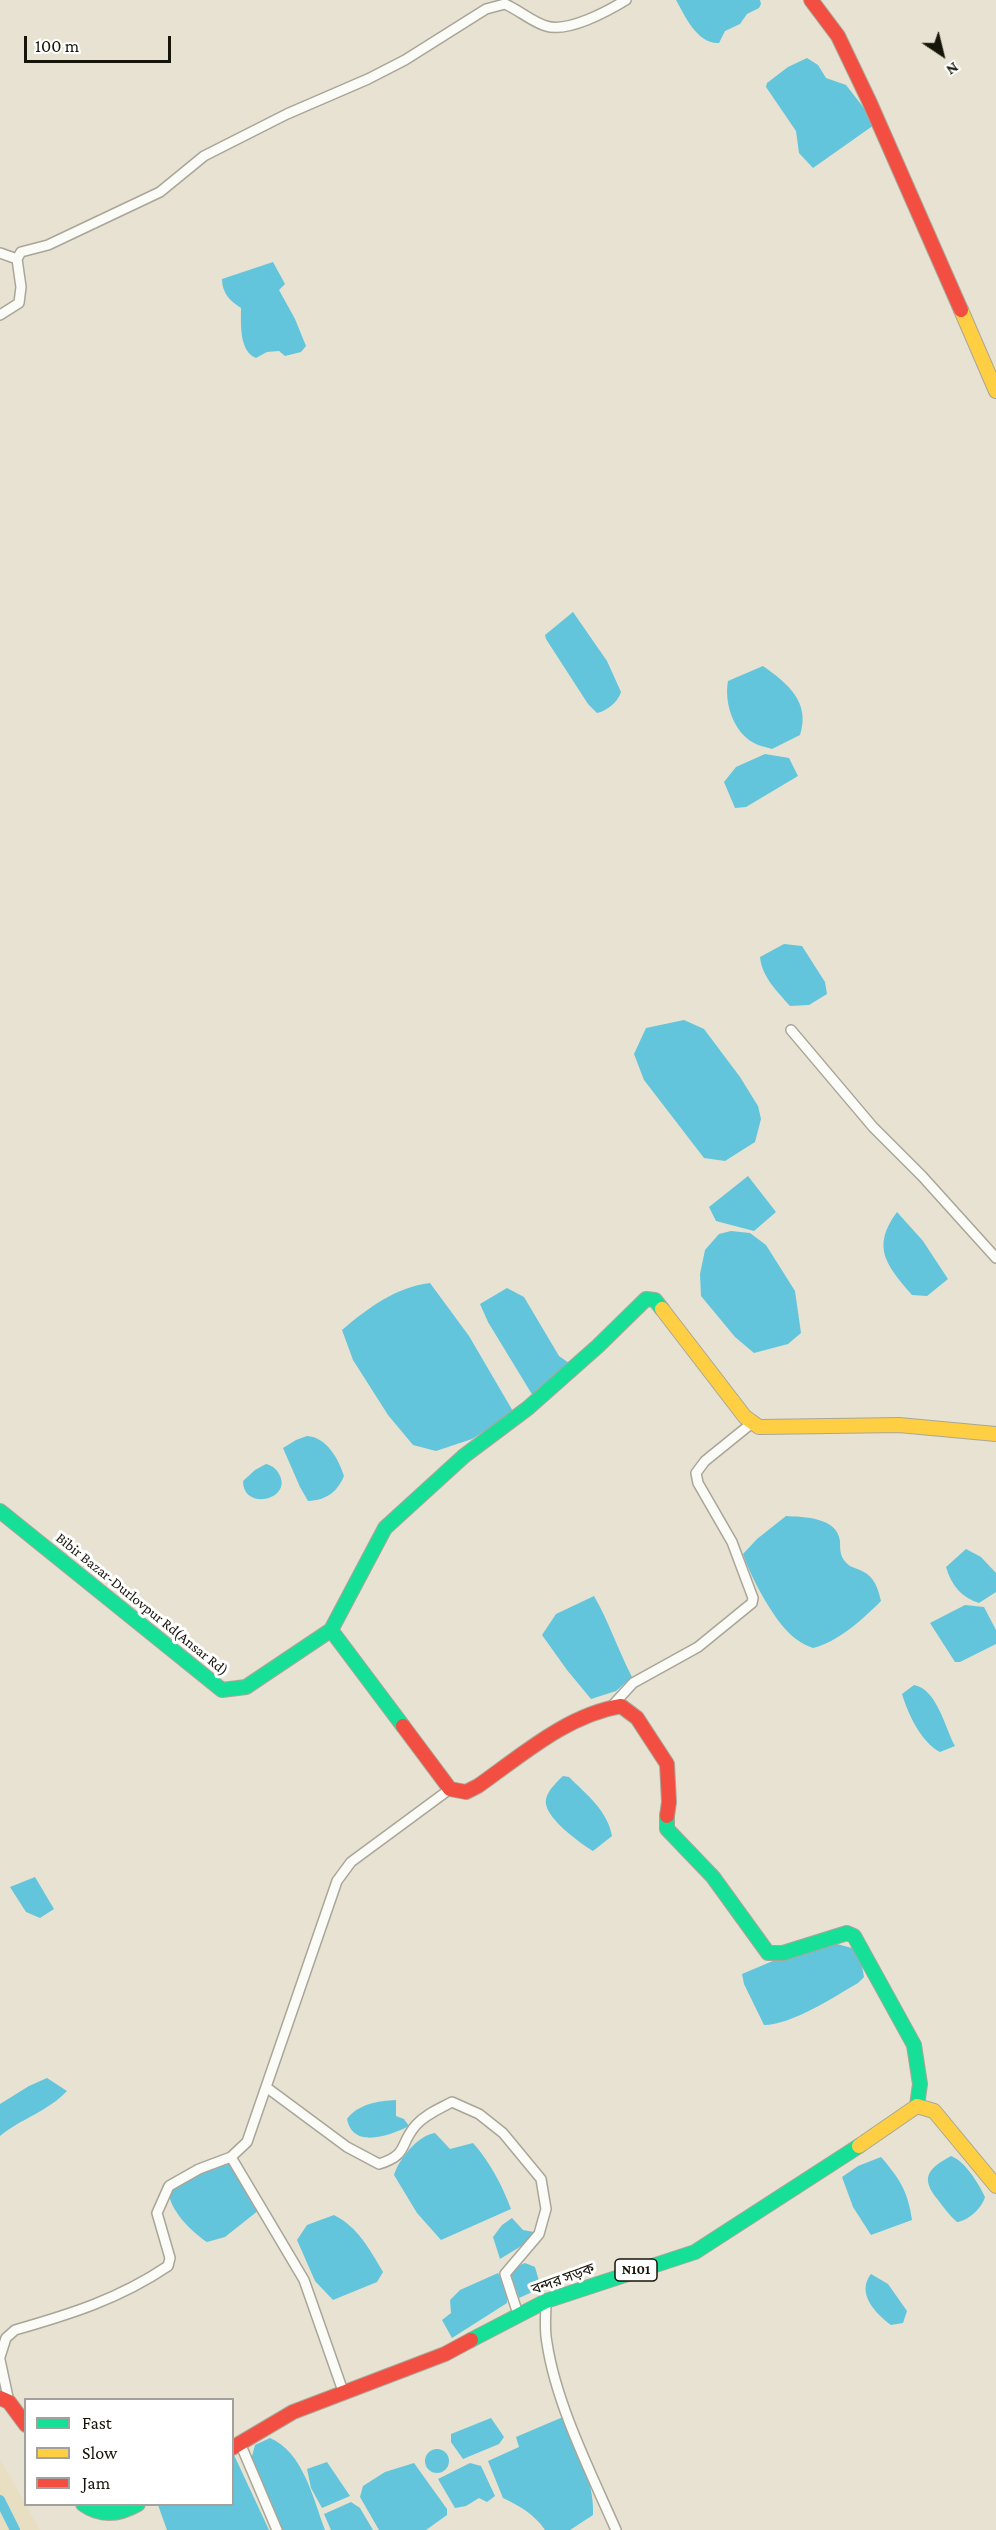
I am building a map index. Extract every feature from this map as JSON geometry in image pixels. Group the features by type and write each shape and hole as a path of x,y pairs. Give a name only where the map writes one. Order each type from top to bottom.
{"main road":[{"path":"812,0 838,36 870,103 996,391"},
{"path":"996,1434 899,1425 759,1427 752,1423 655,1300 646,1299 598,1347 546,1392 464,1456 385,1528 331,1630 450,1789 459,1792 468,1791 572,1722 611,1707 621,1706 637,1718 667,1764 669,1802 667,1829 713,1877 768,1953 783,1953 847,1933 854,1936 914,2045 920,2084 917,2106 934,2110 996,2186"},
{"name":"Bibir Bazar-Durlovpur Rd(Ansar Rd)","path":"0,1511 222,1690 246,1687 331,1630"},
{"name":"বন্দর সড়ক","path":"236,2446 293,2412 445,2354 546,2301 695,2252 834,2163 917,2106"},
{"path":"4,2400 24,2423"},
{"path":"84,2506 92,2512 106,2515 126,2512 136,2506"}],"street":[{"path":"0,315 19,303 21,287 17,259 21,252 48,245 160,192 204,156 287,114 368,79 405,60 486,9 505,4 548,27 561,27 581,22 626,0"},
{"path":"0,253 17,259"},
{"path":"791,1030 873,1127 922,1176 996,1258"},
{"path":"611,1707 633,1683 698,1647 752,1603 753,1598 732,1542 698,1483 696,1473 705,1461 752,1423"},
{"path":"4,2400 0,2359 6,2338 15,2330 84,2310 138,2286 168,2266 170,2258 157,2213 169,2186 199,2169 231,2157 247,2142 337,1881 351,1862 450,1789"},
{"path":"266,2087 347,2147 378,2164 391,2160 401,2153 415,2126 432,2112 452,2102 478,2114 503,2133 541,2179 546,2209 538,2234 505,2274 519,2314"},
{"path":"231,2157 304,2280 344,2394"},
{"path":"546,2301 546,2340 551,2367 576,2439 616,2530"},
{"path":"236,2446 278,2530"}],"shaded area":[{"path":"0,2459 24,2502 24,2506 26,2506 40,2530 0,2530"}],"water":[{"path":"676,0 760,0 761,4 759,8 747,14 740,24 725,31 719,43 704,39 698,34"},
{"path":"807,58 818,65 826,78 846,85 874,121 874,125 813,168 799,153 796,131 766,87 767,83 788,67"},
{"path":"273,262 285,284 279,290 295,319 306,346 301,352 285,356 279,351 267,352 256,358 246,349 244,343 241,308 227,296 222,279"},
{"path":"573,612 607,661 621,692 612,706 597,713 588,704 545,635"},
{"path":"763,666 795,694 802,713 803,723 800,735 772,749 754,743 741,732 735,724 727,698 728,681"},
{"path":"765,754 789,758 798,776 746,807 735,808 724,782 736,767"},
{"path":"784,944 802,946 825,982 827,994 809,1005 790,1006 780,995 767,977 760,957"},
{"path":"684,1020 704,1029 740,1077 758,1106 761,1119 755,1142 725,1161 704,1158 644,1080 634,1054 646,1028"},
{"path":"748,1176 776,1212 754,1231 716,1221 709,1207"},
{"path":"897,1212 923,1241 948,1279 927,1296 912,1295 895,1274 885,1255 883,1246 885,1236"},
{"path":"731,1231 750,1233 766,1245 795,1291 801,1333 788,1344 754,1353 735,1337 701,1296 700,1274 705,1250 719,1234"},
{"path":"430,1283 469,1336 514,1413 472,1439 436,1451 413,1445 388,1415 353,1360 342,1330 372,1307 394,1294"},
{"path":"507,1288 524,1297 559,1356 569,1363 533,1396 488,1322 480,1304"},
{"path":"307,1436 321,1440 331,1450 344,1476 338,1487 330,1494 321,1499 308,1501 283,1448"},
{"path":"266,1464 278,1471 282,1484 273,1496 258,1499 250,1496 245,1490 243,1481"},
{"path":"786,1516 819,1520 833,1527 838,1533 844,1561 873,1580 881,1601 841,1635 813,1648 796,1639 780,1623 758,1588 743,1554 757,1539"},
{"path":"966,1549 981,1557 996,1573 996,1592 979,1603 967,1598 958,1590 946,1567"},
{"path":"594,1596 632,1677 616,1691 591,1699 542,1635 556,1614"},
{"path":"965,1605 984,1607 996,1630 996,1644 960,1662 955,1662 930,1623"},
{"path":"914,1685 922,1688 934,1701 955,1746 940,1752 921,1735 902,1694"},
{"path":"563,1776 569,1777 589,1797 601,1811 610,1827 612,1836 593,1851 563,1828 546,1806 549,1792"},
{"path":"35,1877 54,1909 40,1918 26,1912 10,1887"},
{"path":"837,1944 852,1948 861,1960 864,1977 858,1983 812,2009 775,2024 764,2025 744,1984 742,1974 794,1952"},
{"path":"47,2078 67,2091 51,2104 0,2136 0,2104"},
{"path":"396,2100 396,2116 404,2119 409,2126 393,2133 374,2137 365,2137 351,2129 347,2119 357,2110 375,2102"},
{"path":"435,2133 450,2149 473,2143 495,2174 511,2209 441,2240 417,2213 394,2175 410,2149 422,2138"},
{"path":"951,2156 966,2168 985,2197 974,2213 957,2222 932,2192 928,2179 932,2169"},
{"path":"881,2157 902,2186 912,2220 871,2235 853,2207 842,2177 858,2166"},
{"path":"229,2163 259,2210 225,2237 207,2242 195,2233 177,2213 169,2192 188,2176"},
{"path":"334,2215 357,2233 383,2272 377,2282 333,2300 315,2281 297,2240 307,2225"},
{"path":"512,2218 523,2230 534,2232 528,2242 500,2259 493,2237 502,2225"},
{"path":"525,2263 535,2267 541,2288 519,2298 511,2275 515,2267"},
{"path":"498,2273 507,2289 507,2303 452,2338 442,2320 451,2313 450,2300 460,2290"},
{"path":"871,2274 888,2284 907,2311 903,2323 891,2325 869,2302 866,2288"},
{"path":"563,2417 588,2477 593,2515 570,2530 545,2530 526,2511 503,2498 488,2461 519,2447 516,2437"},
{"path":"491,2418 504,2437 499,2444 463,2459 451,2442 451,2434"},
{"path":"270,2438 291,2454 299,2465 325,2530 283,2530 251,2460 255,2445"},
{"path":"437,2449 445,2453 449,2461 445,2469 437,2473 429,2469 425,2461 429,2453"},
{"path":"234,2455 269,2530 167,2530 158,2506 234,2506"},
{"path":"327,2462 350,2496 322,2508 311,2488 307,2469"},
{"path":"414,2463 447,2509 447,2515 426,2530 379,2530 360,2497 363,2486 385,2472"},
{"path":"470,2463 481,2466 495,2496 487,2502 479,2498 466,2506 455,2508 438,2479"},
{"path":"351,2502 360,2508 373,2530 331,2530 324,2514"}],"waterway":[{"path":"0,2500 15,2530"}],"traffic: fast":[{"path":"331,1630 385,1528 464,1456 528,1408 598,1346 646,1299 655,1300 662,1309"},
{"path":"0,1511 222,1690 246,1687 331,1630 403,1726"},
{"path":"667,1816 667,1829 713,1877 768,1953 783,1953 847,1933 854,1936 914,2045 920,2084 917,2106"},
{"path":"471,2340 546,2301 695,2252 859,2146"},
{"path":"86,2506 103,2513 117,2512 133,2506"}],"traffic: slow":[{"path":"961,310 996,391"},
{"path":"662,1309 745,1417 759,1427 899,1425 996,1434"},
{"path":"859,2146 917,2106 934,2111 996,2186"}],"traffic: jam":[{"path":"811,0 838,36 961,310"},
{"path":"403,1726 450,1789 466,1792 564,1727 582,1718 621,1706 637,1718 667,1764 669,1802 667,1816"},
{"path":"234,2447 293,2412 445,2354 471,2340"},
{"path":"0,2398 9,2402 24,2422"}]}
